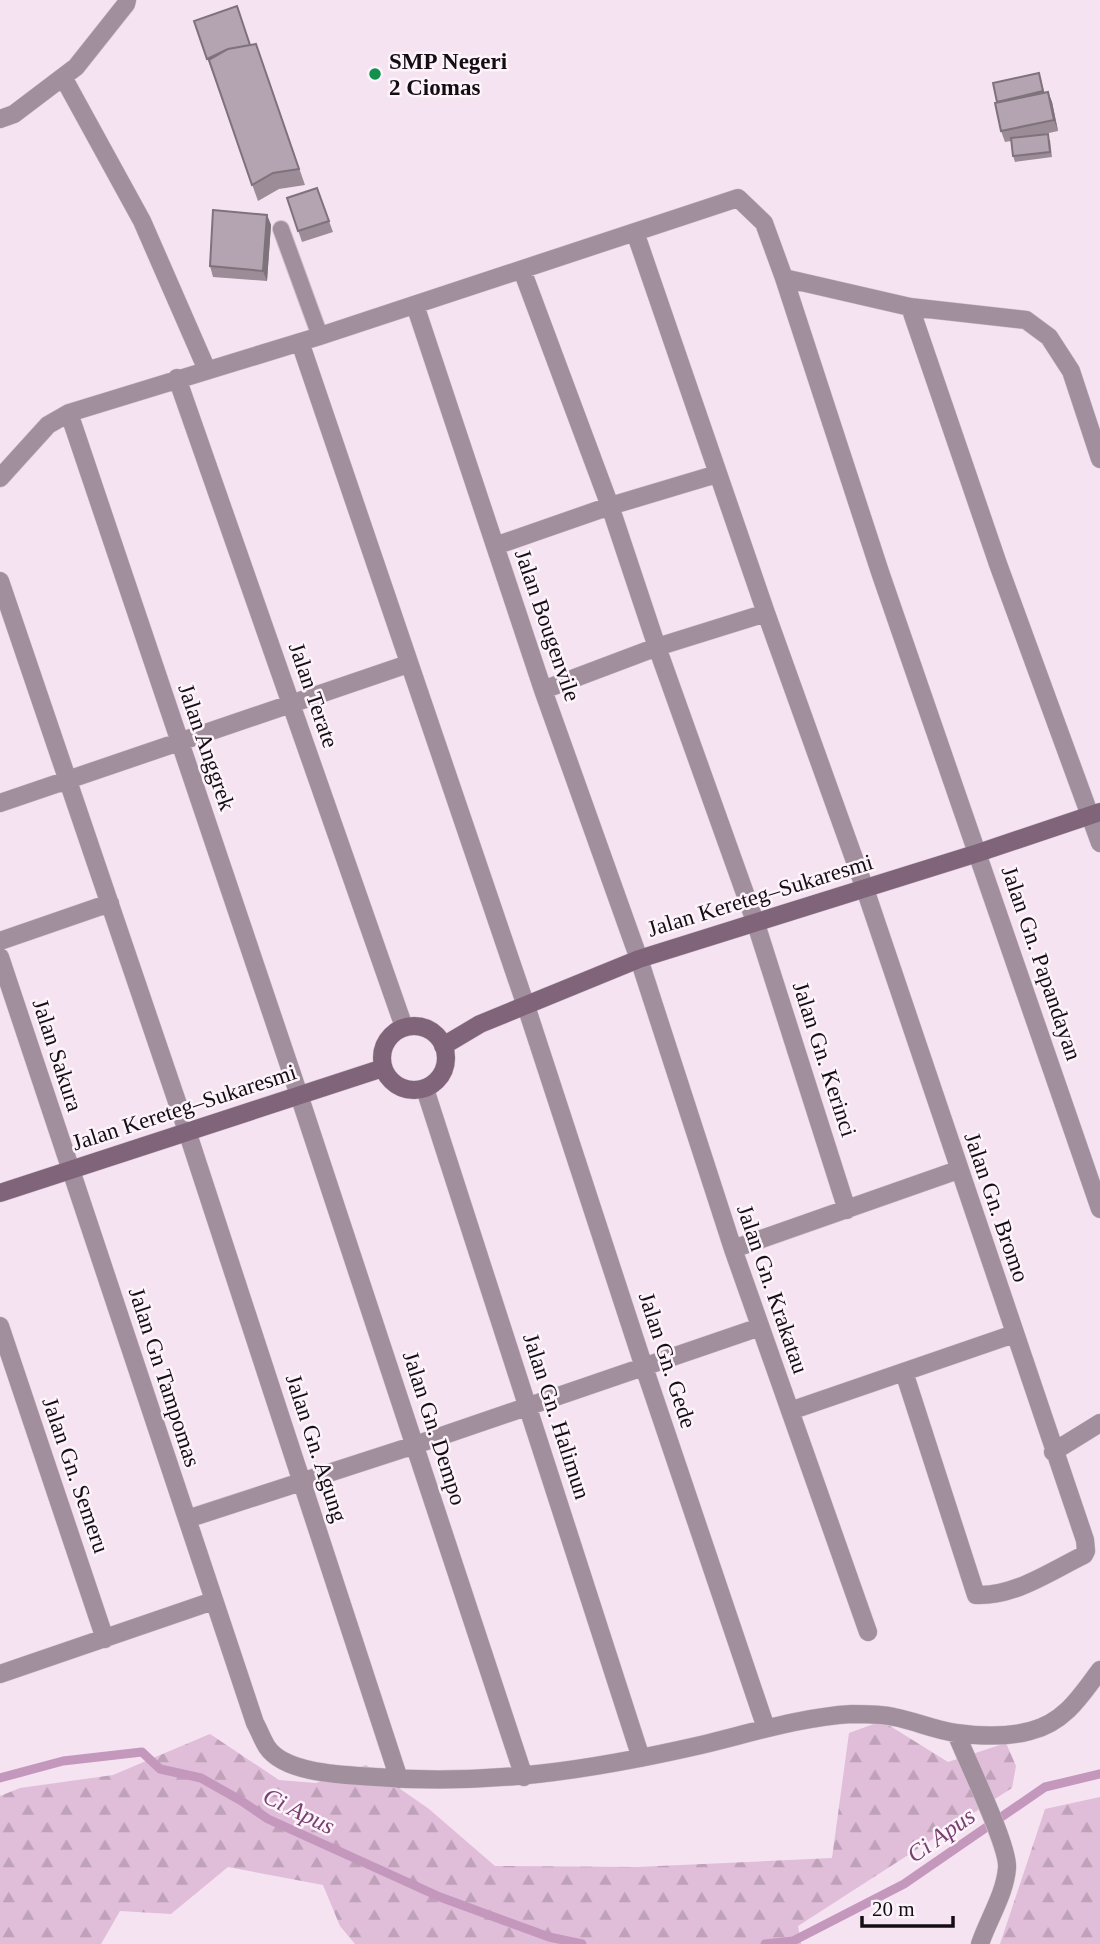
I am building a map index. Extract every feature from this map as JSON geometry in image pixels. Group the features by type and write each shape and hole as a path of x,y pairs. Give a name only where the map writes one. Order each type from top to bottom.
{"street":[{"path":"0,118 14,114 76,67 127,0"},
{"path":"63,76 142,221 207,370"},
{"name":"Jalan Gn. Papandayan","path":"635,232 738,198 764,223 880,572 1100,1209"},
{"path":"0,478 48,425 69,413 300,342 635,232"},
{"name":"Jalan Gn. Bromo","path":"635,232 717,474 865,889 1085,1540 1084,1555 1007,1592 990,1596 976,1595 904,1372"},
{"name":"Jalan Gn. Kerinci","path":"522,270 610,506 657,648 756,924 847,1210"},
{"path":"784,278 911,307 1026,320 1049,337 1071,371 1100,459"},
{"name":"Jalan Bougenvile","path":"415,304 543,690 639,959"},
{"path":"911,307 998,564 1095,813 1100,843"},
{"name":"Jalan Gn. Gede","path":"300,342 526,1006 766,1728"},
{"name":"Jalan Terate","path":"177,378 404,1027"},
{"name":"Jalan Anggrek","path":"69,413 299,1095"},
{"path":"495,546 610,506 717,474"},
{"name":"Jalan Gn. Agung","path":"0,581 187,1131 399,1779"},
{"path":"543,690 657,648 766,613"},
{"path":"0,803 408,664"},
{"name":"Jalan Kereteg–Sukaresmi","path":"443,1046 480,1024 639,959 978,853 1095,813"},
{"path":"0,941 110,903"},
{"name":"Jalan Sakura","path":"0,957 70,1169"},
{"name":"Jalan Gn. Krakatau","path":"639,959 760,1328 868,1632"},
{"path":"404,1027 428,1029 437,1036 443,1046 446,1056 441,1076 425,1089 412,1091 400,1087 389,1080 383,1069 381,1056 385,1043 393,1033 404,1027"},
{"name":"Jalan Kereteg–Sukaresmi","path":"0,1193 383,1069"},
{"name":"Jalan Gn. Halimun","path":"425,1089 641,1758"},
{"name":"Jalan Gn. Dempo","path":"299,1095 524,1777"},
{"name":"Jalan Gn Tampomas","path":"70,1169 255,1723 268,1748 283,1762 299,1769 399,1779 474,1781 580,1770 766,1728 851,1714 892,1716 956,1733 1030,1732 1050,1724 1071,1710 1100,1670"},
{"path":"733,1248 958,1170"},
{"name":"Jalan Gn. Semeru","path":"0,1326 105,1639"},
{"path":"187,1519 760,1328"},
{"path":"790,1411 1014,1334"},
{"path":"1053,1451 1100,1423"},
{"path":"0,1674 213,1601"},
{"path":"956,1733 1000,1836 1007,1866 1001,1890 980,1944"}],"lane":[{"path":"281,229 320,335"}],"green space":[{"path":"882,1721 948,1762 1006,1743 1016,1766 1012,1788 798,1926 801,1944 355,1944 340,1926 323,1885 228,1867 171,1914 120,1911 101,1944 0,1944 0,1796 20,1788 113,1775 210,1734 279,1780 316,1783 366,1765 429,1809 495,1866 637,1867 832,1858 849,1733"},
{"path":"1100,1797 1100,1944 1000,1944 1045,1809"}],"building":[{"path":"237,6 250,45 228,49 207,59 194,21"},
{"path":"256,44 299,169 273,173 252,185 209,60 228,49"},
{"path":"1039,73 1043,91 997,102 993,83"},
{"path":"1048,92 1054,120 1001,131 995,103"},
{"path":"1048,134 1050,152 1013,156 1011,138"},
{"path":"317,188 329,221 298,231 287,198"},
{"path":"213,210 267,215 263,271 210,266"}],"waterway":[{"name":"Ci Apus","path":"0,1778 63,1761 142,1752 160,1769 201,1778 268,1819 440,1897 549,1937 582,1944"},
{"name":"Ci Apus","path":"765,1944 793,1941 904,1884 1045,1787 1100,1774"}],"place":[{"name":"SMP Negeri 2 Ciomas","path":"375,74"}]}
